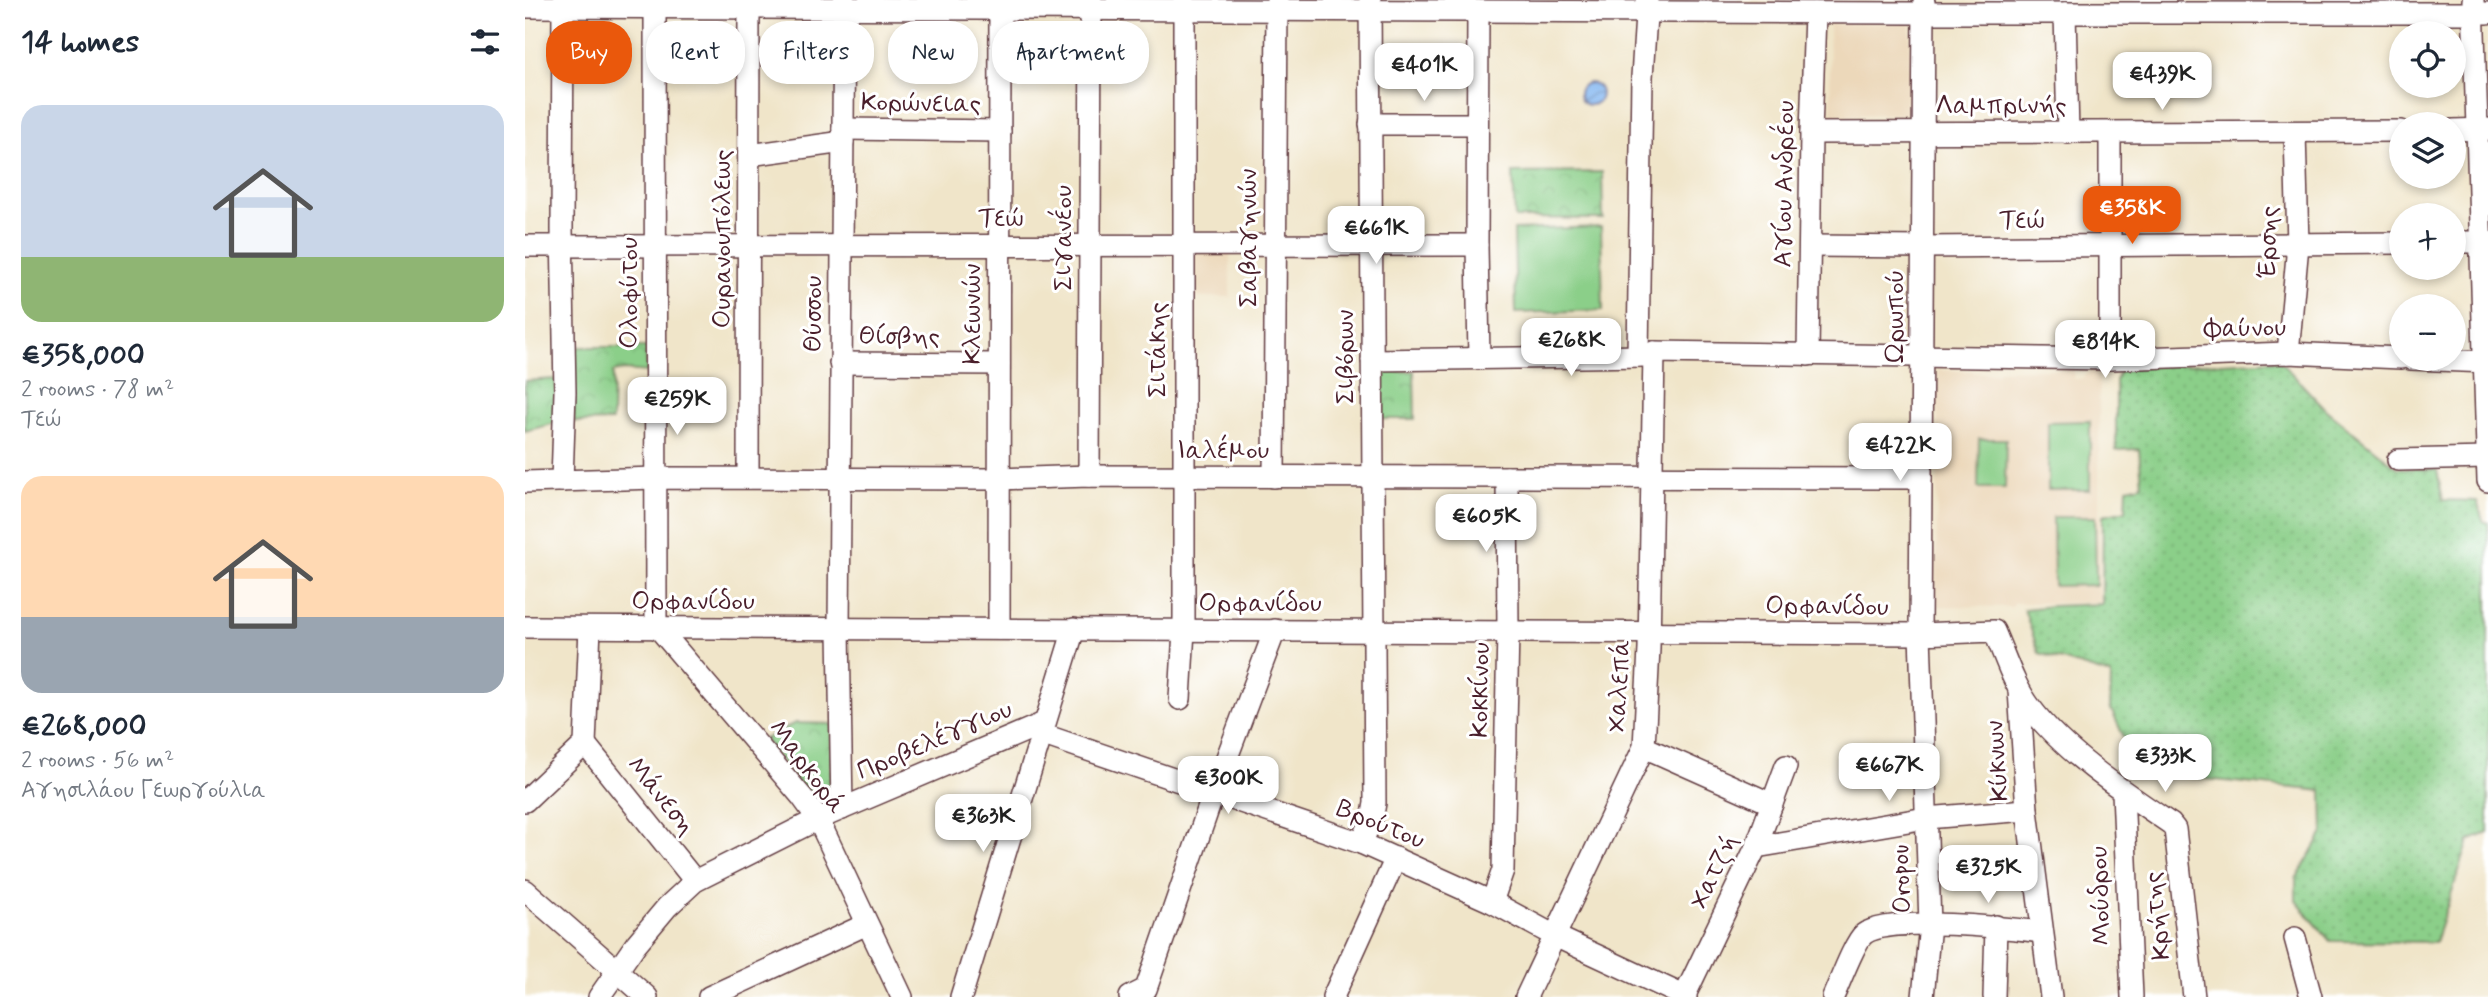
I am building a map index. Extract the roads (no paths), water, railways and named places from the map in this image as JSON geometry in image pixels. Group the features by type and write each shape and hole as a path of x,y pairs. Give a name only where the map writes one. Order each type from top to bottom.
{"street":[{"path":"562,481 565,391 562,246 563,4"},
{"path":"525,7 563,4 1370,5 1478,11 1506,6 1791,6 1815,13 1924,7 2478,8 2483,130 2488,481"},
{"name":"Ολοφύτου","path":"655,4 656,628"},
{"name":"Ουρανουπόλεως","path":"748,478 749,4"},
{"name":"Θύσσου","path":"842,809 839,478 844,4"},
{"name":"Κλεωνών","path":"999,629 1000,5"},
{"name":"Σιγανέου","path":"1089,476 1091,5"},
{"name":"Σιτάκης","path":"1180,699 1184,630 1184,5"},
{"name":"Σαβαγηνών","path":"1274,477 1277,5"},
{"name":"Σιβόρων","path":"1361,843 1372,820 1375,803 1370,5"},
{"name":"Χαλεπά","path":"1527,997 1644,747 1651,477 1646,354 1642,78 1647,6"},
{"name":"Ωρωπού","path":"1920,634 1924,7"},
{"path":"2059,9 2069,133"},
{"path":"1478,11 1479,358"},
{"name":"Αγίου Ανδρέου","path":"1808,355 1815,13"},
{"path":"1370,124 1477,124"},
{"name":"Κορώνειας","path":"749,155 843,136 1000,131"},
{"name":"Λαμπρινής","path":"1811,133 2389,131"},
{"name":"Έρσης","path":"2288,353 2298,245 2295,132"},
{"path":"2110,133 2110,359"},
{"path":"2466,242 2484,242"},
{"name":"Τεώ","path":"1811,246 2389,243"},
{"name":"Τεώ","path":"525,246 1477,244"},
{"name":"Φαύνου","path":"1372,360 1646,354 2110,359 2288,353 2389,357"},
{"path":"2466,361 2486,362"},
{"name":"Θίσβης","path":"840,363 999,364"},
{"path":"2397,460 2487,458"},
{"name":"Ιαλέμου","path":"525,482 656,478 999,479 1089,476 1921,478"},
{"name":"Κοκκίνου","path":"1492,902 1503,870 1508,631 1507,477"},
{"name":"Ορφανίδου","path":"525,627 1920,634 1994,631 2018,688"},
{"path":"525,801 585,744 590,628"},
{"name":"Μαρκορά","path":"656,628 818,819 902,997"},
{"path":"961,997 1074,629"},
{"path":"1146,994 1215,792 1275,630"},
{"name":"Oropou","path":"1920,634 1930,924 1923,997"},
{"path":"2018,688 2031,708 2059,737 2123,792"},
{"name":"Κύκνων","path":"2018,688 2028,810 2051,997"},
{"name":"Προβελέγγιου","path":"599,997 667,907 695,881 818,819 1043,729"},
{"name":"Βρούτου","path":"1043,729 1361,843 1492,902 1555,936 1685,997"},
{"name":"Μάνεση","path":"585,744 695,881"},
{"path":"1644,747 1772,804"},
{"name":"Χατζή","path":"1685,997 1756,847 1786,766"},
{"name":"Κρήτης","path":"2123,792 2175,829 2194,997"},
{"name":"Μούδρου","path":"2123,792 2132,997"},
{"path":"1756,847 1926,818 2028,810"},
{"path":"1333,997 1396,858"},
{"path":"525,890 647,997"},
{"path":"709,997 867,924"},
{"path":"1833,997 1863,935 1876,928 1930,924 1996,926 2042,932"},
{"path":"1994,997 1996,926"},
{"path":"2295,939 2311,997"}],"water":[{"path":"1590,83 1598,86 1601,94 1598,102 1590,105 1582,102 1579,94 1582,86"}]}
